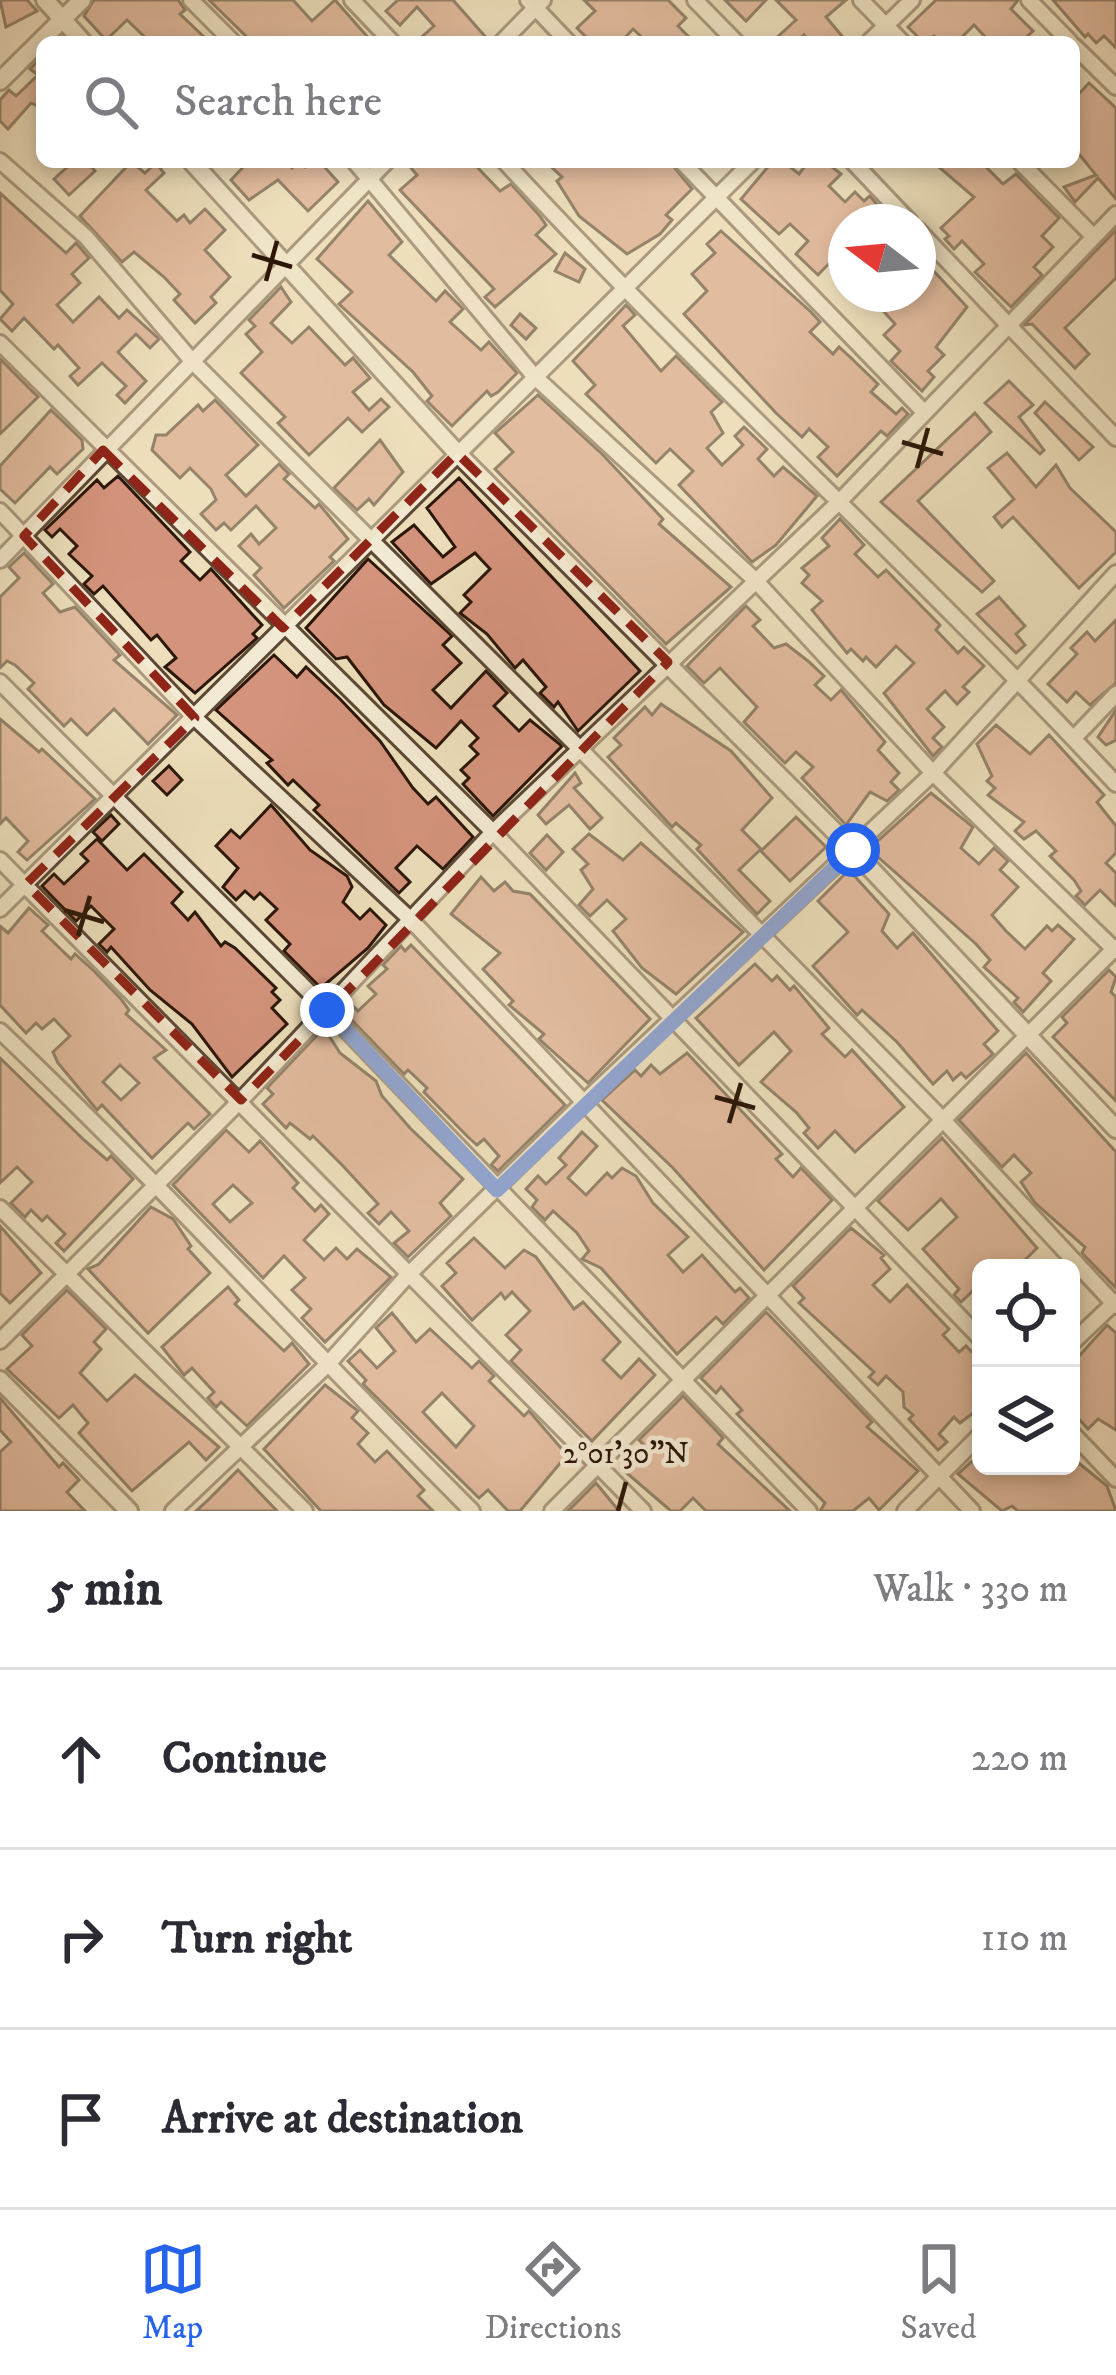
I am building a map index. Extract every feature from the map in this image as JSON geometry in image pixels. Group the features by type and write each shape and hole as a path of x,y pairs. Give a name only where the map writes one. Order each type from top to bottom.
{"street":[{"path":"45,0 78,36"},
{"path":"47,36 82,0"},
{"path":"191,0 227,36"},
{"path":"352,0 386,36"},
{"path":"694,0 730,36"},
{"path":"861,0 896,36"},
{"path":"875,36 912,0"},
{"path":"1029,0 1064,36"},
{"path":"507,36 535,2 563,36"},
{"path":"0,82 36,47"},
{"path":"1080,52 1116,87"},
{"path":"0,161 86,237 193,362 578,747 945,1122 1115,1304 1080,1336"},
{"path":"197,168 457,453 853,850 1116,1129"},
{"path":"361,168 534,376 755,580 933,772 1115,949 945,1122 766,1291 551,1511"},
{"path":"0,560 380,168"},
{"path":"511,168 622,289 841,500 1116,784"},
{"path":"688,168 923,411"},
{"path":"0,910 746,168"},
{"path":"859,168 893,204"},
{"path":"1026,168 1092,235"},
{"path":"0,1341 241,1100 493,832 841,500 1116,214"},
{"path":"936,249 1116,438"},
{"path":"0,343 493,832 972,1330"},
{"path":"0,511 195,718 410,919 972,1511"},
{"path":"173,1511 326,1366 407,1276 582,1104 764,938 933,772 1116,573"},
{"path":"0,682 327,1010 809,1511"},
{"path":"1074,738 1116,694"},
{"path":"0,860 643,1511"},
{"path":"0,1031 158,1181 326,1366 472,1511"},
{"path":"0,1208 305,1511"},
{"path":"0,1380 129,1511"},
{"path":"1080,1441 1116,1479"},
{"path":"904,1511 972,1443"}],"highlighted area":[{"path":"103,450 283,628 457,453 668,662 241,1100 26,884 195,718 24,536"}],"building":[{"path":"0,0 27,0 37,11 6,27"},
{"path":"94,0 178,0 185,10 180,14 203,36 144,36 127,20 110,36 102,36 84,16"},
{"path":"209,0 293,0 312,21 335,0 367,36 246,36"},
{"path":"398,0 453,0 485,36 423,36 434,26 417,7 400,25 386,11"},
{"path":"584,0 668,0 686,18 678,26 688,36 641,36 633,29 627,36 585,36 577,28 595,11"},
{"path":"725,0 766,0 746,21"},
{"path":"776,0 846,0 826,17 842,36 779,36 796,20"},
{"path":"936,0 1018,0 1011,9 1033,31 1028,36 984,36 974,25 963,36 917,36 908,27"},
{"path":"1053,0 1116,0 1116,48 1104,36 1096,43 1088,34 1085,37"},
{"path":"36,77 36,105 31,103 8,129 0,121 0,100 9,90 16,96"},
{"path":"1089,83 1116,108 1116,199 1098,178 1075,202 1064,187 1096,175 1080,155 1080,93"},
{"path":"66,168 95,171 69,195 54,179"},
{"path":"125,168 145,173 160,168 164,173 146,190 177,221 184,215 190,223 205,209 225,230 205,250 230,277 211,297 216,303 195,323 174,300 180,294 164,277 134,252 122,262 80,216"},
{"path":"242,168 325,168 338,182 308,211 278,180 249,200 231,180"},
{"path":"411,168 478,168 500,191 511,184 546,225 536,235 556,254 495,307 485,297 494,289 400,190 417,175"},
{"path":"552,168 675,168 692,189 666,215 672,220 660,234 627,254 579,216 557,181 562,177"},
{"path":"767,168 792,168 799,174 804,168 834,168 841,174 829,186 845,202 855,192 864,201 870,196 876,204 828,204 828,265 818,275 796,254 808,241 790,224 779,234 741,199"},
{"path":"940,168 987,168 1003,184 1016,174 1059,218 1042,236 1053,247 1034,267 1042,275 1011,307 975,272 984,264 962,241 954,249 941,228 974,197"},
{"path":"0,193 66,253 76,243 89,258 72,274 80,283 57,305 73,322 99,297 119,318 127,310 159,339 150,348 136,334 118,352 146,381 125,403 117,395 126,386 102,363 78,385 70,376 79,368 58,345 54,349 24,318 12,331 0,319 13,304 0,290"},
{"path":"368,201 402,242 389,255 436,301 445,291 463,309 450,322 481,350 489,342 517,373 498,392 491,396 487,391 452,426 427,401 432,396 413,372 339,304 352,292 317,259"},
{"path":"1116,230 1116,278 1065,328 1089,354 1075,368 1032,324 1024,325"},
{"path":"721,231 811,312 820,322 810,332 833,354 839,347 878,384 871,392 896,414 902,408 908,414 887,436 881,431 837,476 818,457 828,447 809,429 802,437 776,413 684,314 707,291 692,274 715,253 707,244"},
{"path":"565,253 585,269 579,282 555,271"},
{"path":"936,273 967,307 936,347 944,355 928,371 934,377 922,391 891,361 900,351 884,335 895,324 884,312 936,312"},
{"path":"281,287 291,302 271,323 292,343 309,327 345,365 353,358 370,378 353,392 369,410 381,399 389,407 362,432 348,418 309,455 278,423 285,417 241,373 262,352 246,334 255,326 249,320"},
{"path":"626,305 635,315 623,326 661,371 676,356 722,402 711,412 723,433 707,448 722,465 743,445 735,436 744,427 767,449 758,459 774,476 783,467 817,496 776,545 752,562 679,485 693,471 670,449 656,463 586,394 595,385 573,361"},
{"path":"520,314 536,328 526,339 511,325"},
{"path":"0,359 38,397 0,434"},
{"path":"1009,381 1033,405 1019,417 1044,450 1040,454 985,403"},
{"path":"538,395 603,455 663,519 659,524 731,587 666,644 495,469 513,452 495,433"},
{"path":"215,400 258,445 226,475 246,496 279,464 289,474 284,479 315,508 319,504 348,539 330,557 334,561 284,608 254,575 261,568 239,546 251,534 259,544 276,528 256,506 231,530 224,523 216,530 201,514 216,500 211,489 190,468 180,478 152,450 156,435 166,435 198,405 203,411"},
{"path":"1045,402 1093,447 1079,460 1035,413"},
{"path":"51,410 82,440 83,449 57,474 50,467 15,503 0,489 0,466"},
{"path":"975,413 991,432 918,501 994,581 982,592 881,502"},
{"path":"380,440 403,472 374,505 369,499 357,510 334,488"},
{"path":"1007,453 1036,487 1056,465 1070,488 1116,532 1116,552 1079,588 1013,517 1002,527 994,517 1014,499 988,468"},
{"path":"118,476 190,552 181,561 200,580 211,569 262,625 253,634 257,638 195,693 165,667 176,658 157,635 151,640 103,586 94,594 84,584 92,576 69,554 77,546 60,529 52,537 45,530 97,480 104,488"},
{"path":"459,478 640,671 578,731 558,702 554,707 540,693 546,687 523,660 515,668 487,634 460,613 471,602 464,595 490,569 475,553 431,584 392,542 414,525 443,557 455,547 427,508"},
{"path":"840,519 864,545 855,554 878,577 886,570 940,625 936,630 958,653 964,647 984,666 963,687 969,692 957,704 945,691 927,709 944,727 933,738 942,747 933,756 884,693 914,663 896,646 876,667 851,649 847,653 812,610 822,601 802,583 809,575 802,568 829,546 822,538"},
{"path":"24,553 53,584 43,593 60,612 75,607 120,655 114,660 177,715 148,744 114,709 87,735 71,719 64,726 28,689 34,683 15,665 7,661 0,668 0,597 19,578 9,567"},
{"path":"368,559 452,636 443,645 461,663 433,690 451,708 486,671 507,693 494,706 519,731 530,720 562,746 493,816 463,784 469,778 461,770 478,754 470,746 478,738 461,721 436,748 384,705 347,657 336,659 306,628"},
{"path":"999,597 1025,626 1016,634 1025,645 1016,653 977,614"},
{"path":"746,606 760,620 753,626 774,648 786,644 808,661 824,676 815,685 831,700 841,690 885,742 878,750 899,773 891,782 899,790 887,801 870,792 846,825 802,778 813,767 796,752 785,763 744,722 757,707 720,668 704,683 687,666"},
{"path":"1116,620 1116,683 1090,705 1076,692 1067,702 1048,684 1077,654 1071,648 1087,632 1095,641"},
{"path":"274,655 297,677 306,667 380,741 428,804 436,797 473,837 443,869 417,846 396,868 410,882 399,893 314,810 319,805 293,780 288,785 267,763 272,760 216,710"},
{"path":"661,704 731,751 772,798 742,830 761,849 739,870 770,901 757,914 697,849 701,845 676,823 672,827 608,757 621,745 614,738 645,707 652,715"},
{"path":"1116,710 1116,740 1106,745 1098,737"},
{"path":"0,719 39,752 42,749 95,799 27,860 18,852 28,841 6,818 0,824"},
{"path":"996,725 1030,754 1049,735 1104,795 1097,802 1116,826 1116,853 1106,863 1116,873 1116,906 1100,890 1085,905 1076,896 1081,891 1074,880 1050,856 1056,851 1036,831 1024,839 1015,831 1024,822 988,795 995,788 987,781 992,776 977,744"},
{"path":"169,766 182,780 167,795 153,781"},
{"path":"575,773 581,783 574,788 602,818 590,829 569,805 546,824 538,815"},
{"path":"931,793 973,827 961,848 979,864 994,848 1008,861 1000,870 1018,887 992,915 1006,931 1025,949 1047,926 1052,931 1058,925 1074,939 1043,973 1051,981 1023,1012 1014,1002 1018,998 984,967 990,960 976,944 869,849"},
{"path":"271,805 310,850 347,876 352,887 343,902 360,919 370,909 386,925 368,948 321,988 284,951 290,944 266,920 277,909 260,893 254,899 245,891 236,900 223,887 238,868 216,846 231,830 240,838"},
{"path":"111,815 119,824 102,841 93,832"},
{"path":"796,817 826,847 790,881 761,851"},
{"path":"589,834 623,860 641,843 743,932 676,994 642,968 613,931 626,919 607,900 590,916 579,905 593,889 581,870 588,864 573,849"},
{"path":"547,835 563,852 546,870 530,853"},
{"path":"97,839 127,870 144,854 182,892 172,903 188,920 195,912 221,946 225,942 235,948 276,988 272,992 280,1000 272,1008 287,1024 232,1077 192,1024 150,990 111,947 107,952 99,944 114,929 91,906 76,921 42,886 54,874 64,884 88,861 81,854"},
{"path":"849,870 889,914 882,931 897,948 913,933 998,1031 984,1044 993,1054 966,1078 961,1073 953,1080 947,1071 933,1084 897,1042 862,1010 857,1015 813,966 848,932 818,901"},
{"path":"481,877 494,891 505,882 513,891 530,894 650,1019 588,1083 539,1039 544,1034 509,1005 513,1001 483,969 500,953 451,914"},
{"path":"29,908 48,925 42,931 71,959 75,954 121,999 129,1010 126,1014 166,1050 154,1058 210,1114 194,1129 188,1123 152,1158 102,1105 97,1110 53,1052 70,1036 54,1019 42,1029 36,1023 26,1033 0,1005 0,926 8,933","holes":["120,1065 139,1083 121,1100 103,1082"]},
{"path":"411,945 565,1105 498,1171 491,1165 499,1156 484,1139 477,1145 468,1137 424,1092 427,1088 408,1070 404,1074 344,1012 352,1005 358,1011 376,994 368,986 387,969 383,965 401,946 405,951"},
{"path":"755,964 772,981 777,976 790,990 794,986 829,1028 822,1034 845,1057 852,1050 904,1107 855,1152 835,1131 818,1148 804,1133 809,1128 796,1112 761,1082 791,1051 774,1032 739,1065 696,1018"},
{"path":"1109,970 1116,977 1111,992 1116,997 1116,1101 1053,1037 1067,1023 1062,1017"},
{"path":"324,1028 340,1053 376,1081 382,1096 410,1128 463,1179 440,1203 451,1216 408,1257 394,1243 409,1231 391,1212 379,1224 368,1213 378,1204 344,1167 313,1136 310,1139 290,1123 286,1128 263,1104 273,1094 267,1088"},
{"path":"687,1053 782,1154 776,1159 793,1177 801,1168 832,1200 764,1270 673,1168 602,1100 635,1070 641,1076 651,1065 660,1074"},
{"path":"1026,1053 1116,1152 1116,1288 1082,1253 1085,1247 1035,1203 1021,1182 1031,1173 1014,1155 1002,1167 959,1120"},
{"path":"0,1058 84,1140 107,1160 111,1156 133,1179 64,1251 56,1243 65,1234 47,1216 42,1221 31,1210 25,1217 11,1203 32,1182 17,1167 0,1183"},
{"path":"226,1130 249,1152 260,1141 298,1183 293,1188 315,1211 321,1205 329,1214 304,1240 324,1260 336,1248 347,1259 357,1249 391,1277 325,1342 302,1318 311,1309 292,1290 305,1278 284,1256 263,1278 173,1185","holes":["233,1185 252,1203 230,1222 213,1204"]},
{"path":"582,1132 597,1146 568,1178 586,1195 607,1173 612,1178 622,1168 636,1176 653,1203 688,1237 668,1255 683,1272 702,1255 735,1292 740,1288 749,1298 723,1324 716,1317 677,1354 601,1268 582,1259 589,1251 577,1233 553,1211 545,1220 532,1207 537,1200 526,1189 538,1176 546,1184 566,1165 559,1158"},
{"path":"942,1138 1037,1248 1026,1259 972,1259 972,1292 961,1302 954,1295 959,1289 923,1249 957,1217 941,1199 908,1230 878,1201"},
{"path":"151,1207 173,1219 191,1246 188,1249 210,1273 148,1333 88,1269 99,1264"},
{"path":"0,1226 41,1273 10,1303 0,1293"},
{"path":"851,1228 884,1255 881,1258 890,1269 873,1285 890,1302 907,1285 949,1329 943,1335 959,1352 966,1346 972,1352 972,1414 960,1423 954,1417 939,1434 947,1442 938,1450 909,1419 913,1415 904,1407 903,1392 886,1376 878,1385 869,1377 874,1372 799,1303 804,1298 793,1286"},
{"path":"474,1238 505,1268 524,1250 536,1257 574,1309 583,1302 620,1342 603,1360 621,1378 639,1359 655,1375 592,1441 511,1361 521,1350 506,1335 530,1311 512,1292 505,1299 501,1293 472,1320 442,1286 456,1273 447,1263"},
{"path":"228,1287 239,1300 235,1304 284,1351 292,1343 309,1364 247,1426 221,1402 216,1407 208,1398 214,1392 192,1368 184,1375 162,1347"},
{"path":"67,1290 106,1329 94,1342 101,1349 80,1373 107,1401 135,1375 219,1447 206,1460 189,1442 132,1491 79,1433 88,1423 73,1405 59,1418 7,1369 32,1346 22,1335"},
{"path":"766,1312 872,1422 867,1427 918,1471 879,1510 869,1498 853,1511 820,1511 825,1503 737,1414 742,1410 721,1387 716,1393 701,1378"},
{"path":"392,1313 416,1342 430,1329 472,1368 479,1361 494,1376 489,1381 524,1416 529,1411 567,1455 520,1511 508,1511 488,1490 479,1498 363,1384 366,1380 348,1361 360,1350 377,1368 395,1351 376,1328","holes":["442,1393 474,1426 456,1447 423,1412"]},
{"path":"1107,1325 1116,1333 1116,1430 1098,1419 1088,1429 1080,1420 1080,1355"},
{"path":"325,1385 358,1411 352,1418 368,1433 358,1444 375,1462 387,1451 424,1490 418,1496 433,1511 321,1511 264,1449"},
{"path":"683,1396 723,1438 718,1444 790,1511 706,1511 693,1498 680,1511 671,1511 621,1468 643,1444 639,1440"},
{"path":"0,1398 59,1467 63,1463 79,1480 67,1492 85,1511 0,1511 0,1452 11,1442 0,1430"},
{"path":"972,1461 972,1475 1080,1475 1080,1464 1107,1486 1116,1511 1018,1511 1012,1506 1002,1511 958,1474"},
{"path":"238,1470 277,1511 196,1511 207,1501"},
{"path":"596,1483 619,1511 568,1511"}],"route":[{"path":"327,1010 497,1190 853,850"}]}
